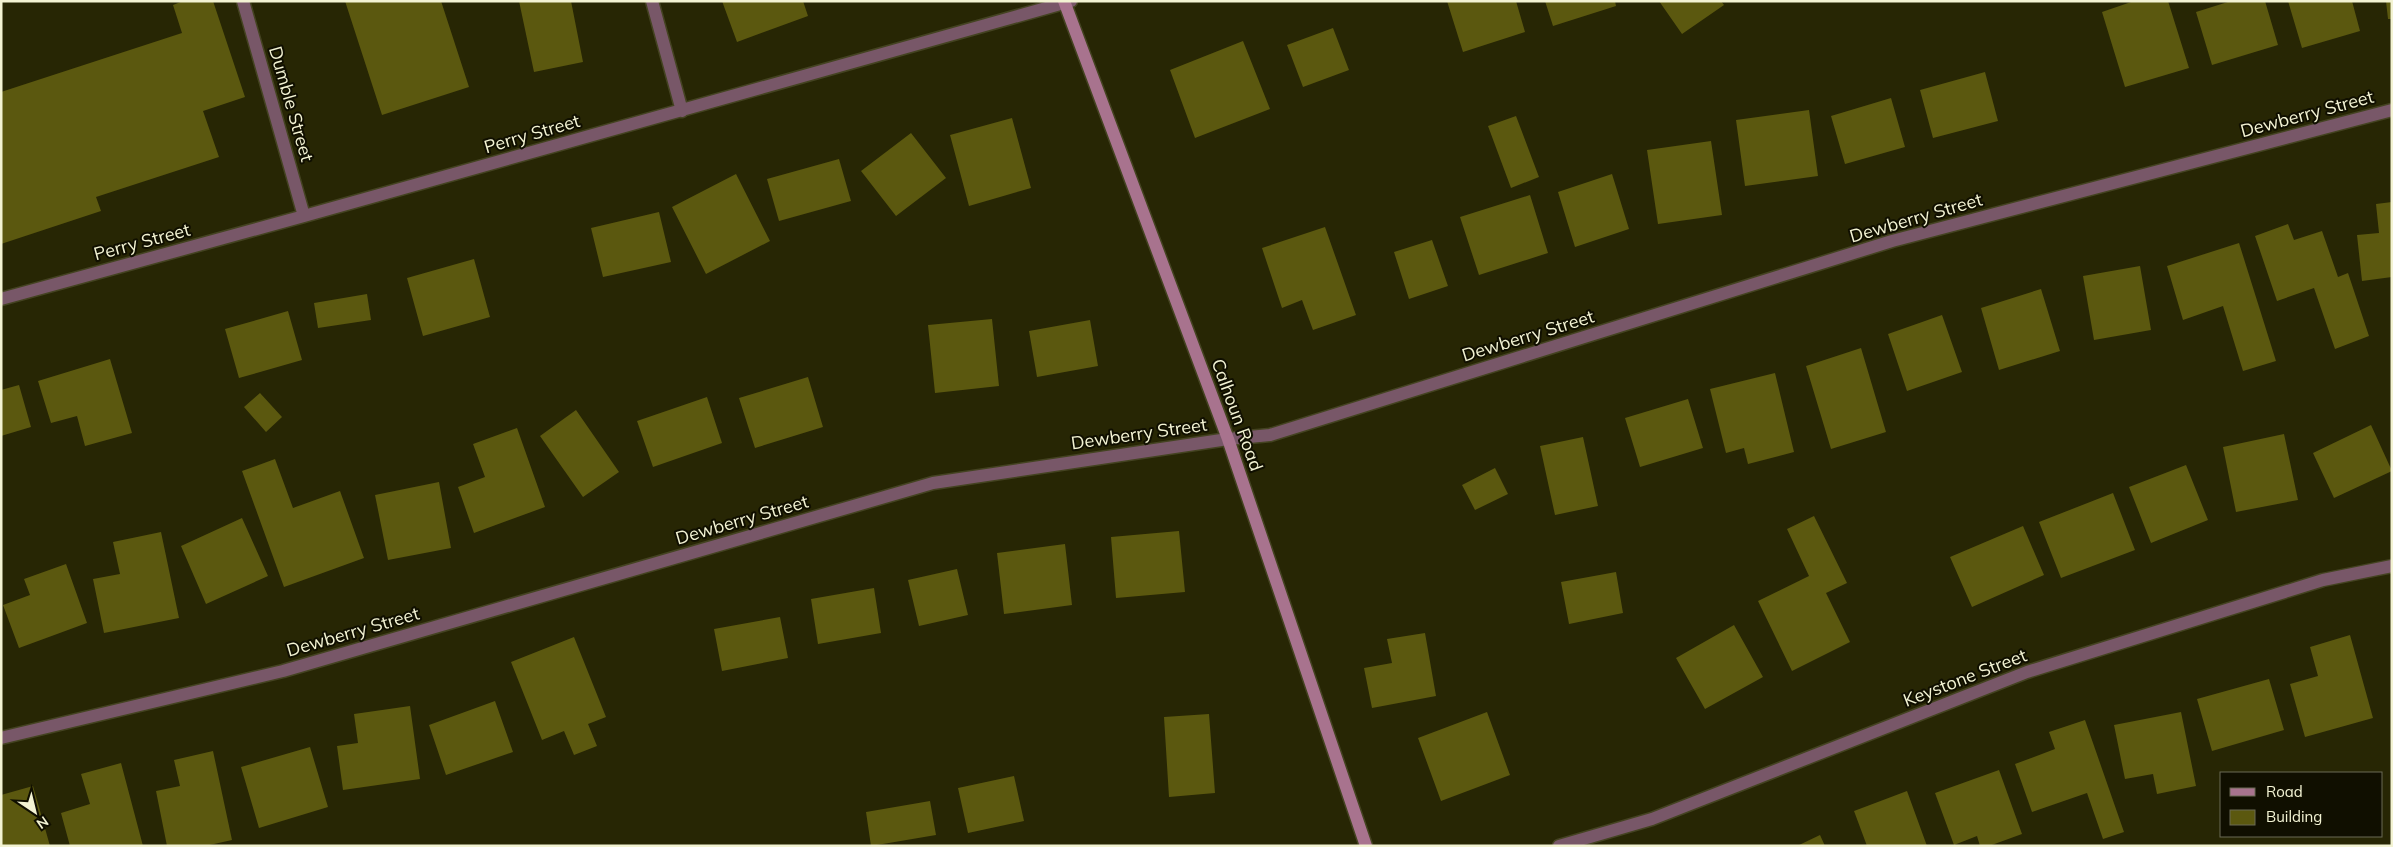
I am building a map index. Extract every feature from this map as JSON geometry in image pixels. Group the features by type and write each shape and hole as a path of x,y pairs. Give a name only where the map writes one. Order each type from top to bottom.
{"street":[{"name":"Dumble Street","path":"243,1 304,216"},
{"path":"652,1 682,110"},
{"name":"Perry Street","path":"1,299 1066,2"},
{"name":"Calhoun Road","path":"1066,2 1228,439 1366,846"},
{"name":"Dewberry Street","path":"1,738 283,671 933,483 1228,439 1270,435 1892,241 2392,110"},
{"name":"Keystone Street","path":"1559,846 1652,819 2026,672 2323,580 2392,566"}],"building":[{"path":"183,1 213,1 245,97 203,111 219,157 96,197 101,211 1,244 1,92 182,33 173,5"},
{"path":"345,1 441,1 469,87 382,115"},
{"path":"519,1 571,1 583,62 534,72"},
{"path":"722,1 803,1 808,16 737,42"},
{"path":"1447,1 1516,1 1525,32 1463,52"},
{"path":"1545,1 1615,1 1616,6 1553,26"},
{"path":"1659,1 1721,1 1724,5 1682,34"},
{"path":"2134,1 2168,1 2189,68 2125,87 2102,12"},
{"path":"2231,1 2265,1 2278,45 2212,65 2196,12"},
{"path":"2288,1 2352,1 2360,31 2302,48"},
{"path":"2386,1 2392,1 2392,19 2388,19"},
{"path":"1333,28 1349,70 1303,87 1287,45"},
{"path":"1243,41 1270,109 1195,138 1170,70"},
{"path":"1985,72 1998,121 1933,138 1920,90"},
{"path":"1891,98 1905,147 1845,164 1831,116"},
{"path":"1809,110 1818,176 1745,186 1736,120"},
{"path":"1516,116 1539,177 1511,188 1488,126"},
{"path":"1012,118 1031,188 969,206 950,135"},
{"path":"911,133 946,178 896,216 861,171"},
{"path":"1711,141 1722,215 1658,224 1647,150"},
{"path":"839,159 851,201 779,221 767,179"},
{"path":"736,174 770,241 706,274 672,207"},
{"path":"1612,174 1629,229 1575,247 1558,192"},
{"path":"1530,195 1548,253 1479,275 1460,217"},
{"path":"2392,202 2392,277 2362,281 2357,235 2379,233 2376,204"},
{"path":"659,212 671,262 603,277 591,228"},
{"path":"2288,224 2294,240 2322,231 2338,277 2348,273 2369,336 2335,349 2314,288 2277,301 2255,236"},
{"path":"1325,227 1356,315 1313,330 1302,300 1282,308 1262,248"},
{"path":"1432,240 1448,286 1409,299 1394,252"},
{"path":"2239,243 2276,361 2243,371 2223,306 2183,320 2167,266"},
{"path":"474,259 490,317 423,336 407,278"},
{"path":"2140,266 2151,330 2094,340 2083,276"},
{"path":"2041,289 2060,351 1999,370 1981,308"},
{"path":"367,294 371,320 318,328 314,303"},
{"path":"288,311 302,360 239,378 225,329"},
{"path":"1942,315 1962,372 1907,391 1888,334"},
{"path":"992,319 999,386 935,393 928,325"},
{"path":"1090,320 1098,366 1037,377 1029,331"},
{"path":"1861,348 1886,432 1831,449 1806,366"},
{"path":"110,359 132,433 85,446 77,416 51,423 38,381"},
{"path":"1775,373 1794,452 1748,464 1744,448 1726,453 1710,389"},
{"path":"808,377 823,427 755,448 739,398"},
{"path":"19,385 31,427 1,436 1,390"},
{"path":"260,393 282,417 266,432 244,407"},
{"path":"707,397 722,443 653,467 637,421"},
{"path":"1688,399 1703,448 1640,467 1625,418"},
{"path":"576,410 619,472 583,497 540,436"},
{"path":"2371,425 2392,471 2334,498 2313,453"},
{"path":"517,428 545,507 474,533 458,487 485,477 473,444"},
{"path":"2284,434 2298,500 2236,512 2223,447"},
{"path":"1583,437 1598,506 1555,515 1540,446"},
{"path":"275,459 293,508 340,491 364,558 284,587 242,471"},
{"path":"2186,465 2208,520 2151,543 2129,487"},
{"path":"1495,468 1508,494 1475,510 1462,485"},
{"path":"439,482 451,548 388,560 375,495"},
{"path":"2113,493 2135,550 2061,578 2039,522"},
{"path":"1814,516 1847,583 1826,593 1850,642 1792,671 1758,601 1809,576 1787,529"},
{"path":"242,518 268,576 206,604 181,546"},
{"path":"2023,526 2044,575 1972,607 1950,557"},
{"path":"1179,531 1185,592 1116,598 1111,537"},
{"path":"161,532 179,618 104,633 93,579 120,574 113,542"},
{"path":"1065,544 1072,605 1004,614 997,553"},
{"path":"66,564 87,623 19,648 3,605 30,595 24,579"},
{"path":"957,569 968,615 919,626 908,580"},
{"path":"1616,572 1623,613 1569,624 1561,582"},
{"path":"874,588 881,633 818,644 811,599"},
{"path":"780,617 788,658 722,671 714,629"},
{"path":"1734,625 1763,677 1705,709 1676,658"},
{"path":"1425,633 1436,696 1372,708 1364,668 1392,663 1387,639"},
{"path":"2350,635 2373,718 2305,737 2290,684 2318,676 2310,647"},
{"path":"574,637 606,717 588,724 597,746 574,755 564,731 542,740 511,662"},
{"path":"2269,679 2284,730 2212,751 2197,699"},
{"path":"495,701 513,752 446,775 429,725"},
{"path":"410,706 420,779 343,790 337,746 358,743 354,714"},
{"path":"1487,712 1510,775 1441,801 1418,738"},
{"path":"2181,712 2196,786 2157,794 2153,774 2125,779 2114,725"},
{"path":"1209,714 1215,793 1169,797 1164,717"},
{"path":"2085,720 2124,832 2103,839 2087,793 2032,812 2015,764 2055,749 2049,732"},
{"path":"310,747 328,807 259,828 241,767"},
{"path":"213,751 232,840 205,846 167,846 156,791 180,786 174,760"},
{"path":"121,763 143,846 70,846 61,813 90,804 81,774"},
{"path":"1999,770 2022,834 1989,846 1980,846 1977,836 1954,845 1935,793"},
{"path":"1014,776 1024,821 968,833 958,788"},
{"path":"33,786 50,846 1,846 1,795"},
{"path":"1907,791 1927,846 1867,846 1854,811"},
{"path":"930,801 936,835 871,846 866,812"},
{"path":"1820,835 1825,846 1797,846"}]}
